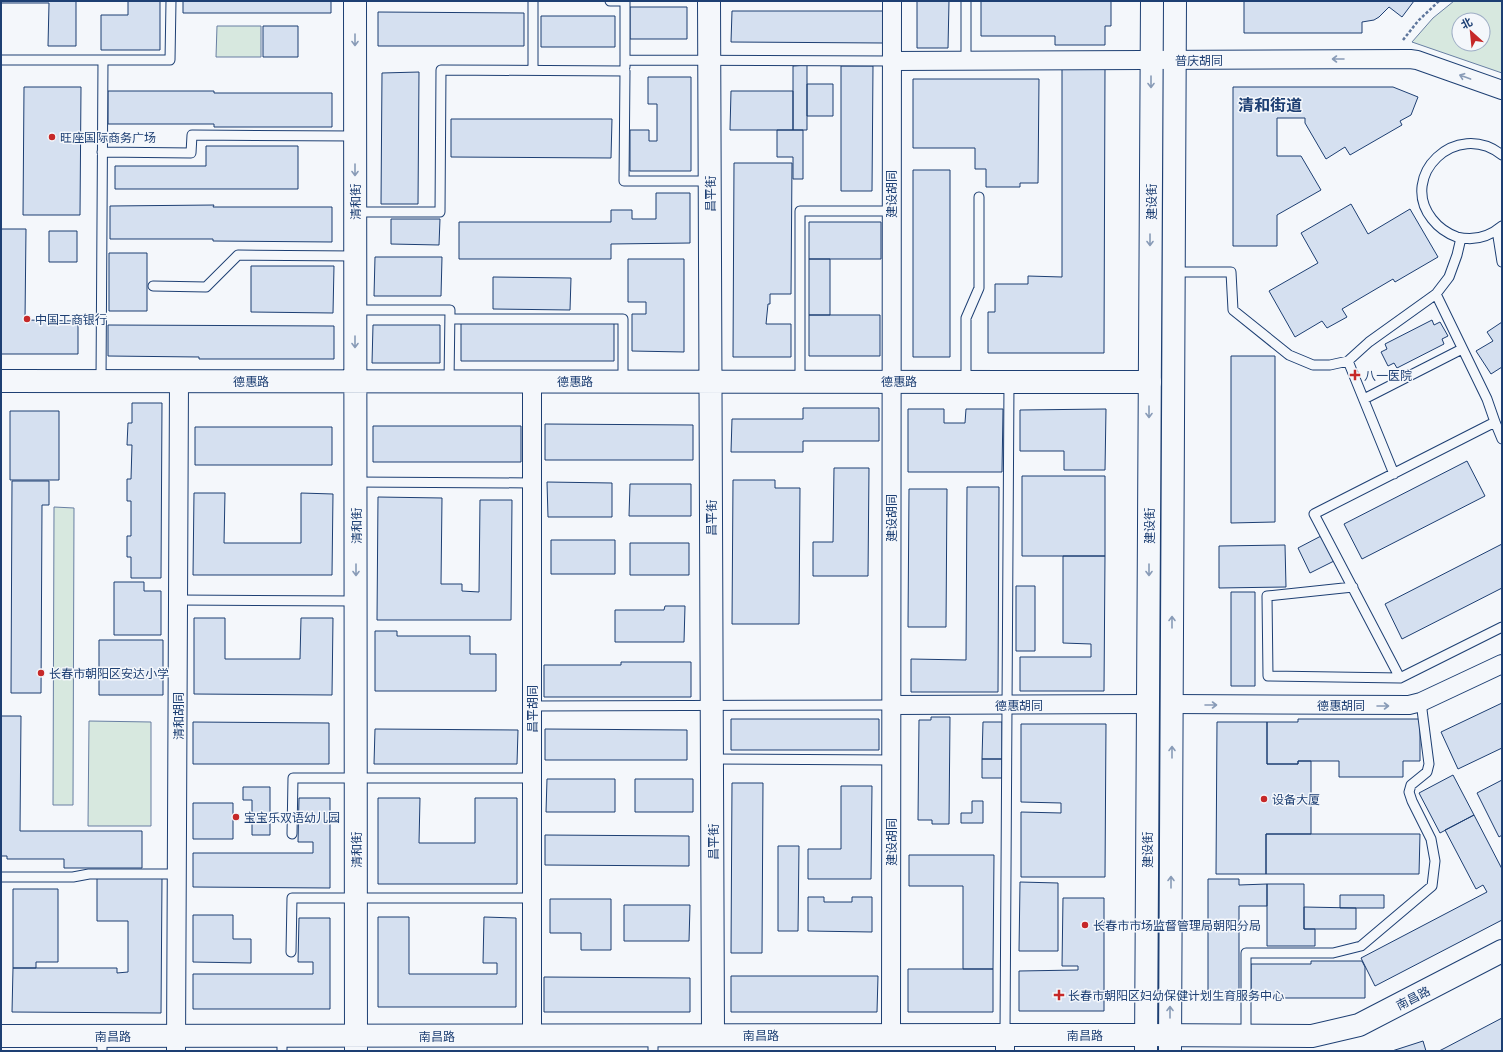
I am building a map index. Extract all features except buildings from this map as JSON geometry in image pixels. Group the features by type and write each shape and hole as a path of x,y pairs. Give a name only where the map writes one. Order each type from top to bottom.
{"street":[{"name":"清和街","path":"355,1 356,1044"},
{"name":"昌平街","path":"709,1 713,1036"},
{"name":"建设胡同","path":"891,1035 892,1"},
{"name":"建设街","path":"1146,1043 1152,1"},
{"name":"建设街","path":"1170,1043 1175,1"},
{"name":"普庆胡同","path":"892,61 1416,60 1502,90"},
{"name":"德惠路","path":"1,381 1150,382"},
{"name":"清和胡同","path":"176,1044 179,381"},
{"name":"昌平胡同","path":"532,381 532,1036"},
{"name":"德惠胡同","path":"1172,704 1409,706 1421,702 1502,664"},
{"name":"德惠胡同","path":"891,705 1148,704"},
{"name":"南昌路","path":"1,1036 102,1044 356,1044 532,1036 653,1043 713,1036 891,1035 1005,1043 1170,1043 1246,1036 1312,1036 1359,1025 1502,951"}],"lane":[{"path":"1,60 170,60 171,1"},
{"path":"533,1 533,70"},
{"path":"610,1 625,1 624,181 710,181"},
{"path":"966,1 966,61"},
{"path":"101,381 103,60"},
{"path":"625,60 892,61"},
{"path":"355,212 440,212 440,70 625,71"},
{"path":"102,152 192,153 192,135 355,136"},
{"path":"1502,155 1480,144 1468,143 1457,145 1447,149 1430,165 1422,186 1423,197 1430,217 1443,230 1461,238 1473,239 1486,236 1499,228 1502,262"},
{"path":"966,381 966,318 978,288 979,197"},
{"path":"800,381 800,211 891,211"},
{"path":"1174,272 1231,272 1233,310 1289,355 1313,365 1330,365 1348,361 1369,342 1436,294 1449,277 1461,238"},
{"path":"153,286 206,287 238,255 355,256"},
{"path":"1436,294 1487,399 1502,439"},
{"path":"355,310 450,310 449,381"},
{"path":"450,319 623,319 623,381"},
{"path":"1364,400 1462,349"},
{"path":"1348,361 1394,474"},
{"path":"1005,1043 1008,382"},
{"path":"1400,678 1314,514 1495,422"},
{"path":"356,482 532,483"},
{"path":"1353,587 1267,596 1268,676 1400,678 1502,627"},
{"path":"178,600 356,601"},
{"path":"1246,1036 1246,953 1333,953 1361,946 1432,886 1435,861 1431,839 1409,792 1411,785 1427,772 1429,764 1421,702"},
{"path":"532,706 891,705"},
{"path":"712,759 891,760"},
{"path":"292,834 293,778 532,778"},
{"path":"1,877 73,877 89,874 177,874"},
{"path":"291,952 292,898 532,898"}],"path":[{"path":"1388,59 1418,21 1439,1"}],"shaded area":[{"path":"1454,1 1502,1 1502,73 1412,42 1433,18"},
{"path":"217,26 261,26 261,57 216,57"},
{"path":"54,507 74,508 73,805 53,805"},
{"path":"89,721 151,722 151,826 88,826"}],"place":[{"name":"旺座国际商务广场","path":"52,137"},
{"name":"中国工商银行","path":"27,319"},
{"name":"八一医院","path":"1355,375"},
{"name":"长春市朝阳区安达小学","path":"41,673"},
{"name":"设备大厦","path":"1264,799"},
{"name":"宝宝乐双语幼儿园","path":"236,817"},
{"name":"长春市市场监督管理局朝阳分局","path":"1085,925"},
{"name":"长春市朝阳区妇幼保健计划生育服务中心","path":"1059,995"}],"district":[{"name":"清和街道","path":"1270,105"}]}
